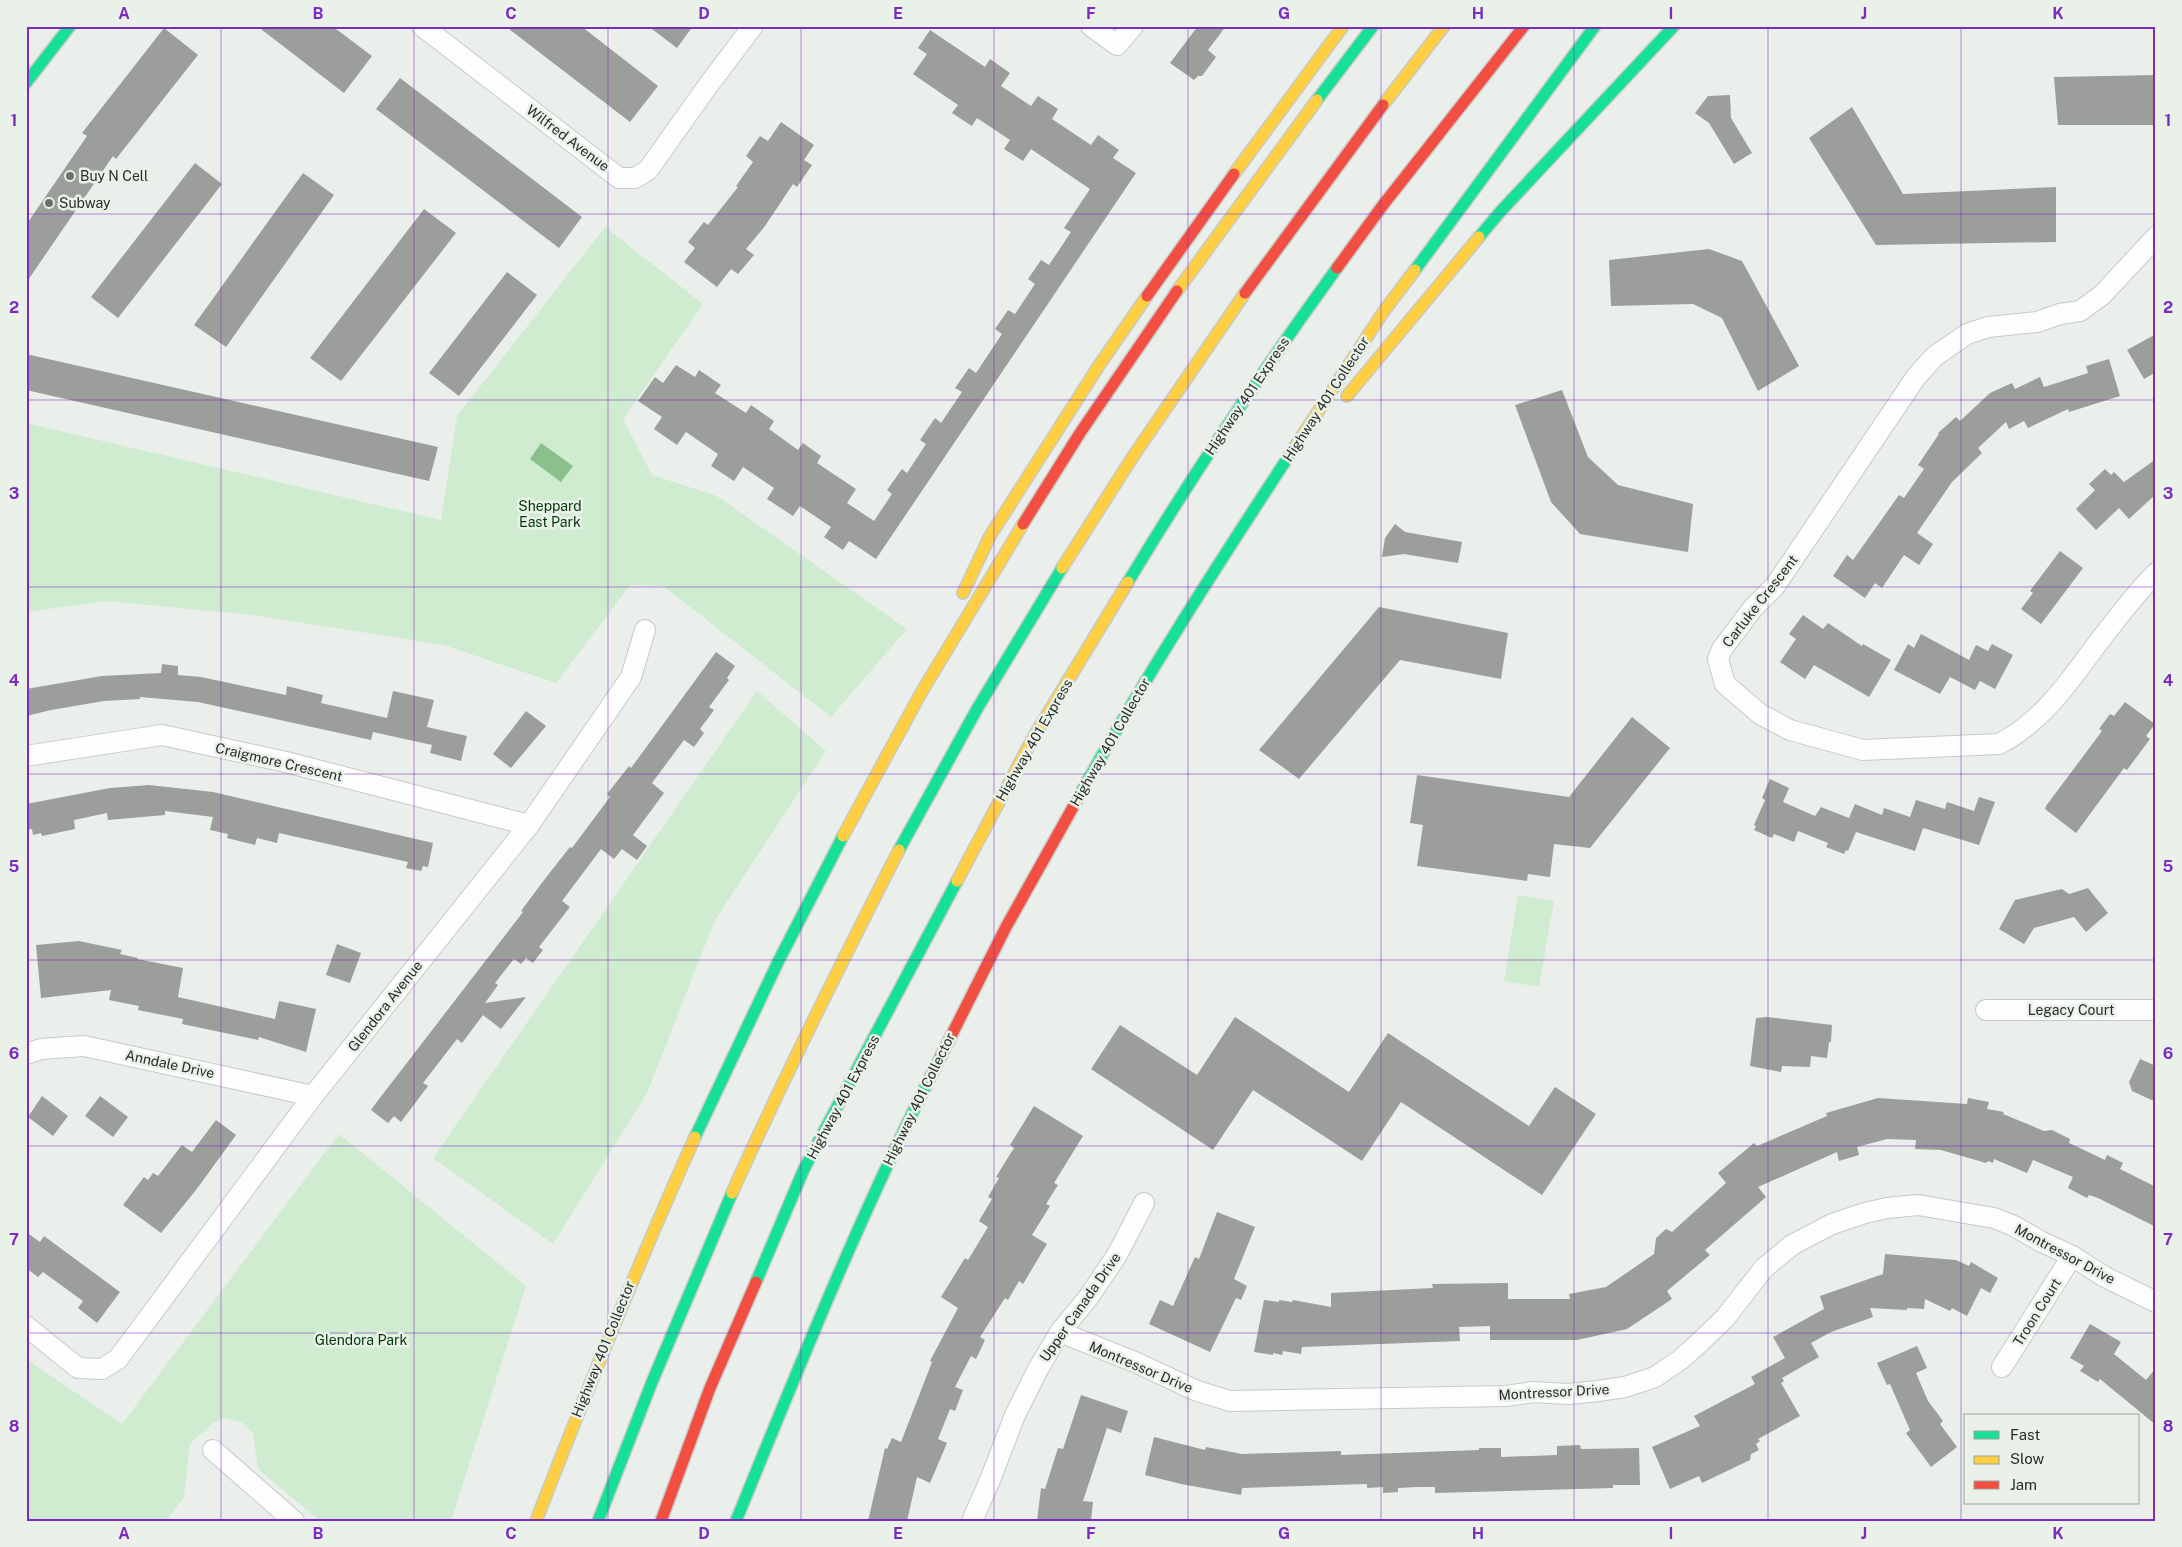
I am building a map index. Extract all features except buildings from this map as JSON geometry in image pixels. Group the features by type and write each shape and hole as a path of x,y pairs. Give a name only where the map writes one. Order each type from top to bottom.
{"main road":[{"path":"26,84 70,26"},
{"path":"956,608 990,536 1098,367 1197,224 1343,26"},
{"name":"Highway 401 Collector","path":"536,1521 596,1365 677,1174 766,986 880,769 994,571 1078,436 1208,247 1372,26"},
{"path":"598,1521 674,1327 723,1212 772,1105 868,912 957,746 1062,569 1172,398 1289,231 1444,26"},
{"name":"Highway 401 Express","path":"661,1521 710,1388 804,1169 1032,738 1179,496 1273,356 1384,205 1524,26"},
{"name":"Highway 401 Collector","path":"736,1521 810,1338 864,1214 958,1019 1006,927 1103,752 1156,662 1384,311 1595,26"},
{"path":"1337,408 1500,212 1674,26"},
{"path":"1250,515 1325,423"},
{"path":"880,769 948,626"}],"street":[{"name":"Wilfred Avenue","path":"422,26 619,178 635,178 648,170 707,87 754,26"},
{"path":"1091,26 1117,45 1133,26"},
{"name":"Carluke Crescent","path":"2156,237 2102,295 2080,311 2060,314 2037,322 1988,327 1967,334 1935,356 1916,377 1775,586 1753,608 1722,649 1718,659 1720,672 1724,684 1760,714 1790,730 1863,750 1998,744 2021,731 2070,682 2119,615 2156,573"},
{"name":"Glendora Avenue","path":"26,1326 78,1368 102,1369 118,1358 314,1096 529,824 632,677 645,630"},
{"name":"Craigmore Crescent","path":"26,756 162,735 286,762 529,824"},
{"name":"Legacy Court","path":"1986,1010 2156,1010"},
{"name":"Anndale Drive","path":"26,1054 41,1049 84,1046 314,1096"},
{"name":"Upper Canada Drive","path":"972,1521 1015,1415 1038,1369 1060,1332 1088,1298 1117,1255 1144,1203"},
{"name":"Montressor Drive","path":"1060,1332 1137,1363 1197,1391 1230,1401 1506,1396 1533,1392 1568,1394 1626,1387 1655,1377 1680,1360 1730,1312 1764,1268 1792,1245 1832,1224 1865,1213 1918,1204 1994,1218 2014,1226 2040,1242 2072,1256 2105,1277 2156,1302"},
{"name":"Troon Court","path":"2002,1367 2072,1256"},
{"path":"213,1450 294,1521"}],"green space":[{"name":"Sheppard East Park","path":"605,227 703,304 623,419 652,475 717,496 907,629 831,717 663,586 630,585 556,683 444,645 252,615 106,601 26,612 26,423 441,520 457,416"},
{"path":"757,691 826,751 715,920 647,1093 553,1244 433,1158"},
{"path":"1518,895 1554,901 1539,987 1504,981"},
{"name":"Glendora Park","path":"339,1134 526,1286 451,1521 320,1521 258,1469 253,1433 241,1422 224,1418 213,1423 190,1444 184,1497 166,1521 26,1521 26,1359 122,1424"}],"shaded area":[{"path":"541,443 573,466 561,482 530,459"}],"traffic: fast":[{"path":"26,83 70,26"},
{"path":"1317,100 1373,26"},
{"path":"1415,270 1595,26"},
{"path":"1479,237 1500,212 1674,26"},
{"path":"1128,582 1229,423 1337,268"},
{"path":"1077,800 1156,665 1296,445"},
{"path":"899,850 977,709 1062,568"},
{"path":"695,1137 778,962 843,836"},
{"path":"756,1282 804,1169 957,881"},
{"path":"736,1521 808,1345 859,1228 912,1113 941,1056"},
{"path":"598,1521 652,1382 732,1193"}],"traffic: slow":[{"path":"1234,174 1343,26"},
{"path":"1383,105 1444,26"},
{"path":"1177,291 1317,100"},
{"path":"1347,396 1479,237"},
{"path":"1296,445 1384,311 1415,270"},
{"path":"1062,568 1134,455 1245,293"},
{"path":"963,593 990,536 1098,367 1147,296"},
{"path":"843,836 921,693 1023,524"},
{"path":"957,881 1033,738 1128,582"},
{"path":"732,1193 813,1020 899,850"},
{"path":"536,1521 613,1328 695,1137"}],"traffic: jam":[{"path":"1337,268 1383,205 1524,26"},
{"path":"1245,293 1383,105"},
{"path":"1147,296 1234,174"},
{"path":"1023,524 1080,433 1177,291"},
{"path":"941,1056 1006,927 1077,800"},
{"path":"661,1521 710,1388 756,1282"}],"place":[{"name":"Buy N Cell","path":"70,176"},
{"name":"Subway","path":"49,203"}]}
